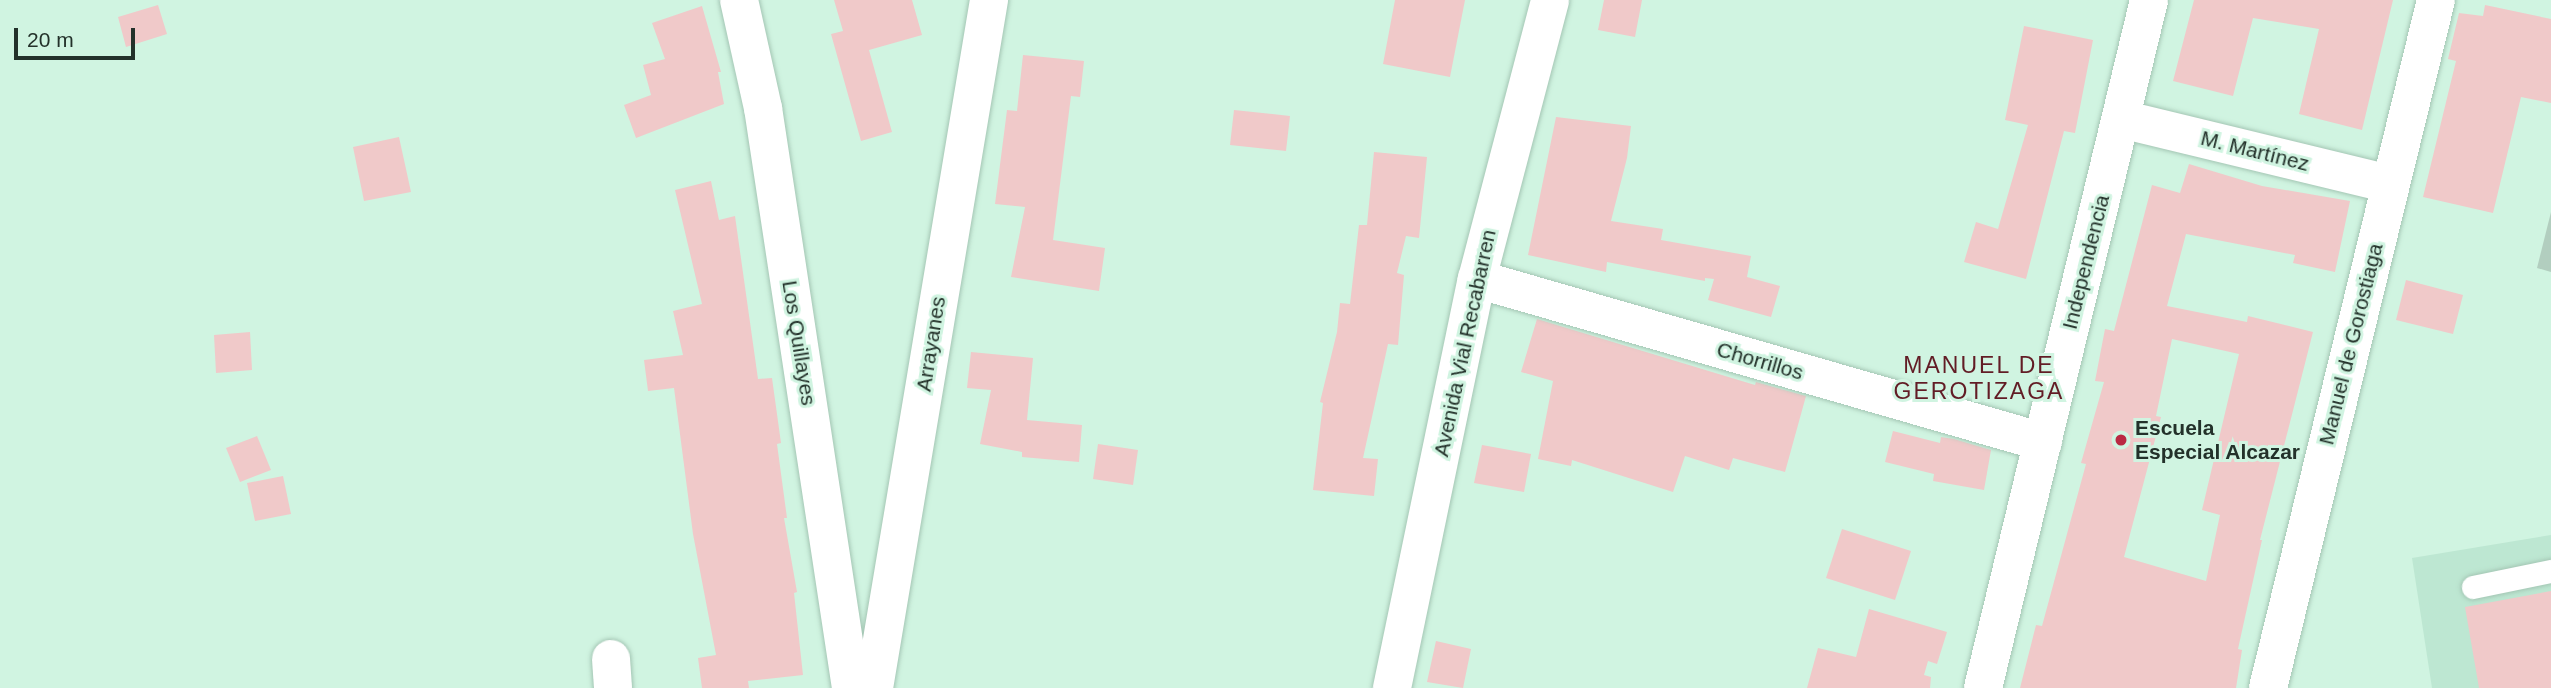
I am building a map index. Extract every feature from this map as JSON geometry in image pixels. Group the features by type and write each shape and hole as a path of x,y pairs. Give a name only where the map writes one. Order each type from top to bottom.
{"street":[{"name":"Los Quillayes","path":"739,0 763,108 851,688"},
{"name":"Arrayanes","path":"874,688 989,0"},
{"name":"Avenida Vial Recabarren","path":"1392,688 1476,279 1550,0"},
{"name":"Independencia","path":"1983,688 2150,0"},
{"name":"Manuel de Gorostiaga","path":"2268,688 2436,0"},
{"name":"M. Martínez","path":"2121,119 2389,184"},
{"name":"Chorrillos","path":"1476,279 2043,442"}],"lane":[{"path":"2473,586 2551,571"}],"shaded area":[{"path":"2551,212 2551,272 2537,268"},
{"path":"2551,535 2551,688 2432,688 2412,558"}],"building":[{"path":"834,0 912,0 922,35 869,50 892,132 861,141 831,34 843,31"},
{"path":"1395,0 1465,0 1450,77 1383,64"},
{"path":"1604,0 1642,0 1635,37 1598,30"},
{"path":"2194,0 2393,0 2362,130 2299,114 2319,29 2253,18 2233,96 2173,81"},
{"path":"158,5 167,34 126,47 118,17"},
{"path":"2485,5 2551,19 2551,103 2521,97 2493,213 2423,197 2456,61 2448,59 2459,13 2483,16"},
{"path":"702,6 721,72 718,72 724,104 636,138 624,105 651,95 643,65 665,59 652,23"},
{"path":"2024,26 2093,40 2075,133 2064,131 2026,279 1964,262 1976,222 1998,229 2028,125 2005,120"},
{"path":"1023,55 1084,61 1080,97 1071,96 1053,240 1105,248 1099,291 1011,277 1025,207 995,204 1007,110 1017,111"},
{"path":"1234,110 1290,116 1286,151 1230,145"},
{"path":"1556,117 1631,126 1627,158 1611,221 1663,229 1661,240 1751,256 1747,277 1780,286 1771,317 1708,300 1714,279 1705,278 1705,281 1607,262 1606,272 1528,255"},
{"path":"399,137 411,192 364,201 353,147"},
{"path":"1374,152 1427,157 1419,238 1406,236 1397,273 1404,275 1398,345 1388,344 1363,458 1378,459 1374,496 1313,490 1323,403 1320,402 1337,332 1340,303 1350,304 1359,225 1367,225"},
{"path":"2189,164 2262,186 2350,201 2335,272 2293,263 2295,255 2186,234 2167,306 2247,322 2248,316 2313,332 2260,540 2238,649 2242,650 2236,688 2020,688 2036,625 2042,626 2086,464 2081,463 2104,382 2095,381 2105,329 2114,331 2152,185 2180,193","holes":["2172,339 2239,354 2202,510 2220,515 2206,581 2124,557 2161,417 2156,416"]},
{"path":"711,181 719,220 735,216 758,379 772,378 781,443 777,444 787,518 784,518 797,592 794,593 803,675 748,681 749,688 702,688 698,658 716,655 693,534 674,388 648,391 644,360 683,355 673,311 702,304 675,190"},
{"path":"2406,280 2463,295 2453,334 2396,320"},
{"path":"1537,319 1755,385 1756,382 1806,396 1785,472 1733,458 1729,470 1685,456 1673,492 1572,460 1571,466 1538,459 1553,381 1521,372"},
{"path":"250,332 252,370 216,373 214,335"},
{"path":"971,352 1033,358 1027,420 1082,425 1079,462 1022,457 1022,452 980,444 991,390 967,388"},
{"path":"1893,431 1940,443 1941,437 1954,439 1991,450 1984,490 1933,481 1934,474 1885,462"},
{"path":"257,436 271,470 240,482 226,448"},
{"path":"1098,444 1138,450 1133,485 1093,479"},
{"path":"1482,445 1531,454 1524,492 1474,483"},
{"path":"283,476 291,514 255,521 247,483"},
{"path":"1842,529 1911,551 1895,600 1826,578"},
{"path":"2551,591 2551,688 2479,688 2465,607"},
{"path":"1869,609 1947,632 1937,664 1928,661 1924,675 1931,677 1930,688 1807,688 1818,648 1856,657"},
{"path":"1436,641 1471,649 1463,688 1427,682"}],"place":[{"name":"Escuela Especial Alcazar","path":"2121,440"}],"district":[{"name":"MANUEL DE GEROTIZAGA","path":"1979,378"}]}
